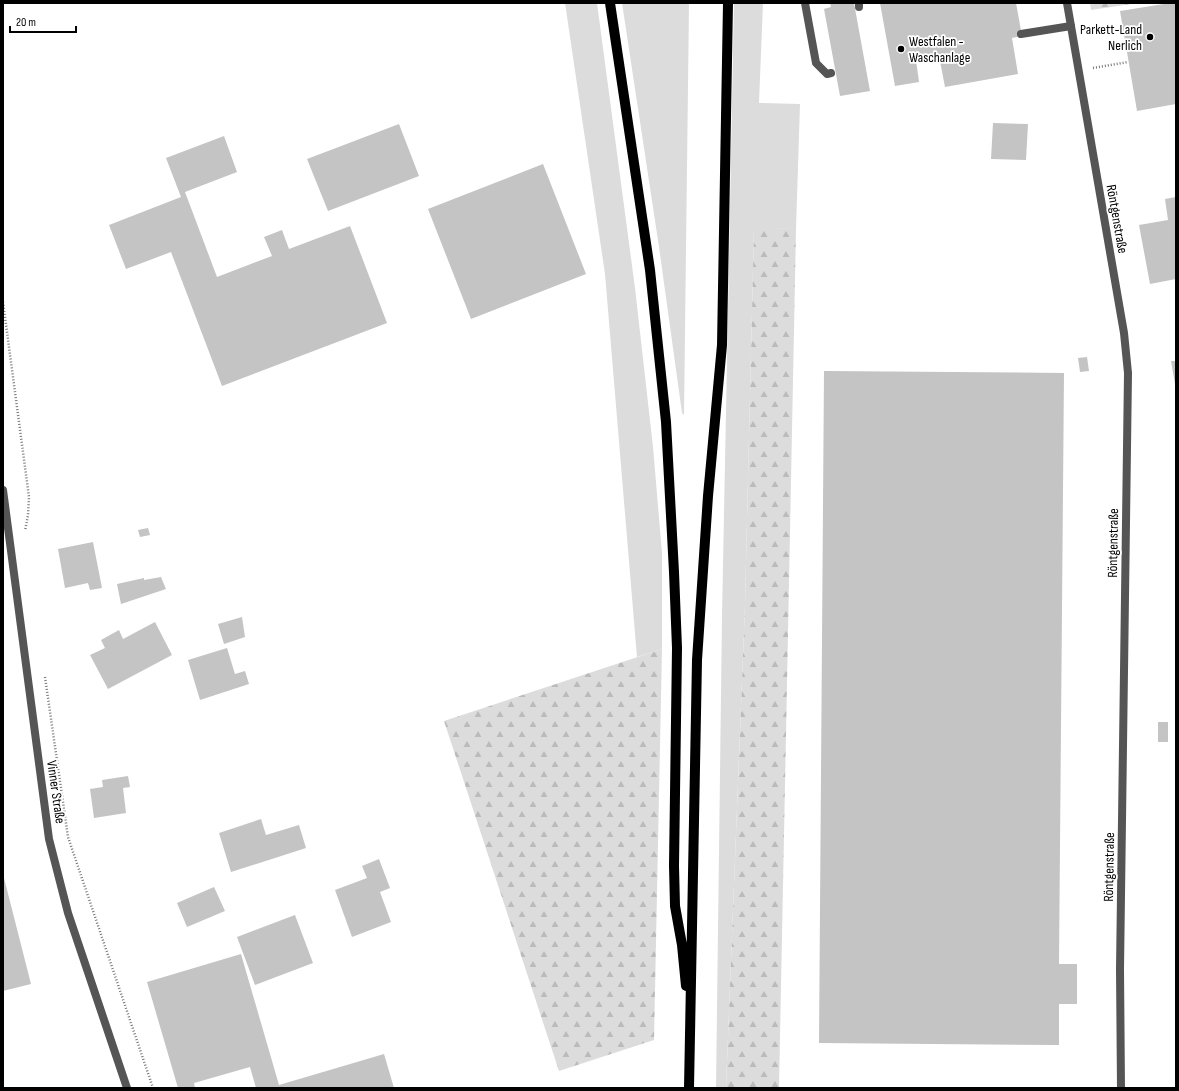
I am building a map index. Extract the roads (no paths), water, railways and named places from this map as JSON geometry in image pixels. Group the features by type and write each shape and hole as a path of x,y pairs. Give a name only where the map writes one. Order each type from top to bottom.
{"main road":[{"path":"610,3 650,270 666,422 677,648 674,866 675,906 682,945 690,1030"},
{"path":"689,1088 697,660 708,496 722,345 728,3"}],"street":[{"path":"805,3 816,63 827,74 831,73"},
{"name":"Röntgenstraße","path":"1067,3 1124,333 1128,373 1120,953 1121,1088"},
{"path":"1021,34 1071,26"},
{"name":"Vinner Straße","path":"3,490 49,839 68,913 127,1088"}],"place":[{"name":"Parkett-Land Nerlich","path":"1150,37"},
{"name":"Westfalen - Waschanlage","path":"901,49"}]}
